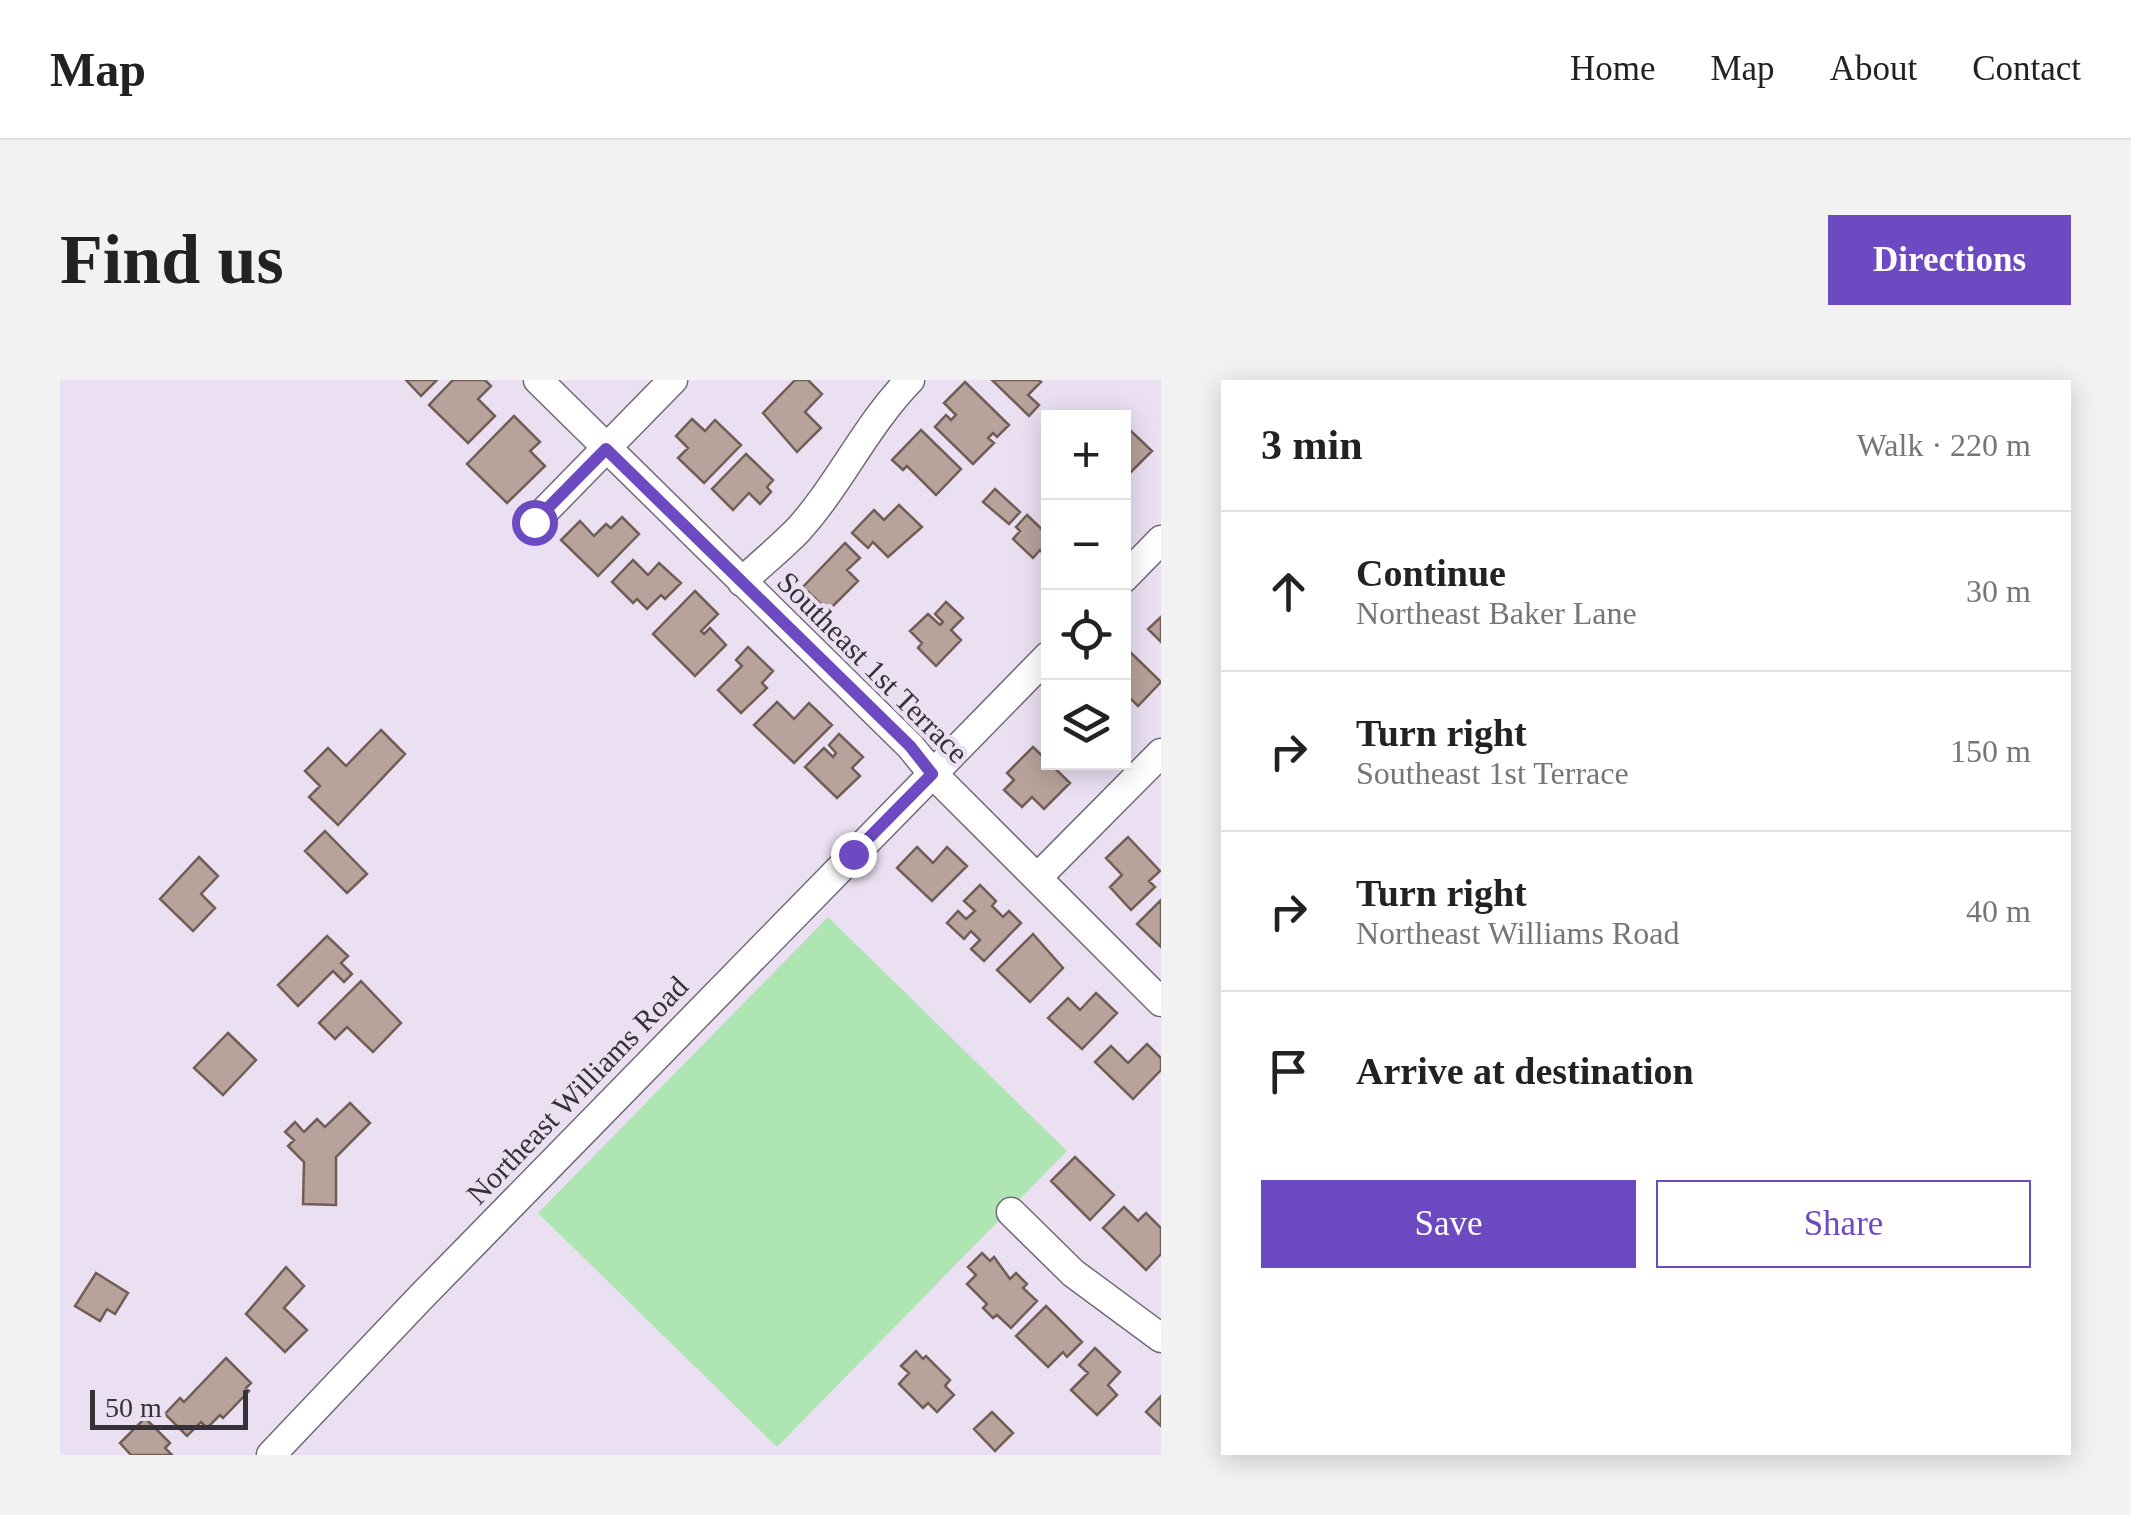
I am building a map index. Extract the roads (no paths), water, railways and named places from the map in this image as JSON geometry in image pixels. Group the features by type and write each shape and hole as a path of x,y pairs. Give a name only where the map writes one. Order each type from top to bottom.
{"street":[{"name":"Southeast 1st Terrace","path":"538,380 910,746 932,774 1161,1002"},
{"path":"534,522 673,380"},
{"path":"742,582 798,529 864,433 910,380"},
{"path":"1131,571 1161,540"},
{"name":"Northeast Williams Road","path":"271,1455 421,1296 1041,663"},
{"path":"1038,877 1161,753"},
{"path":"1010,1212 1073,1273 1161,1338"}]}
